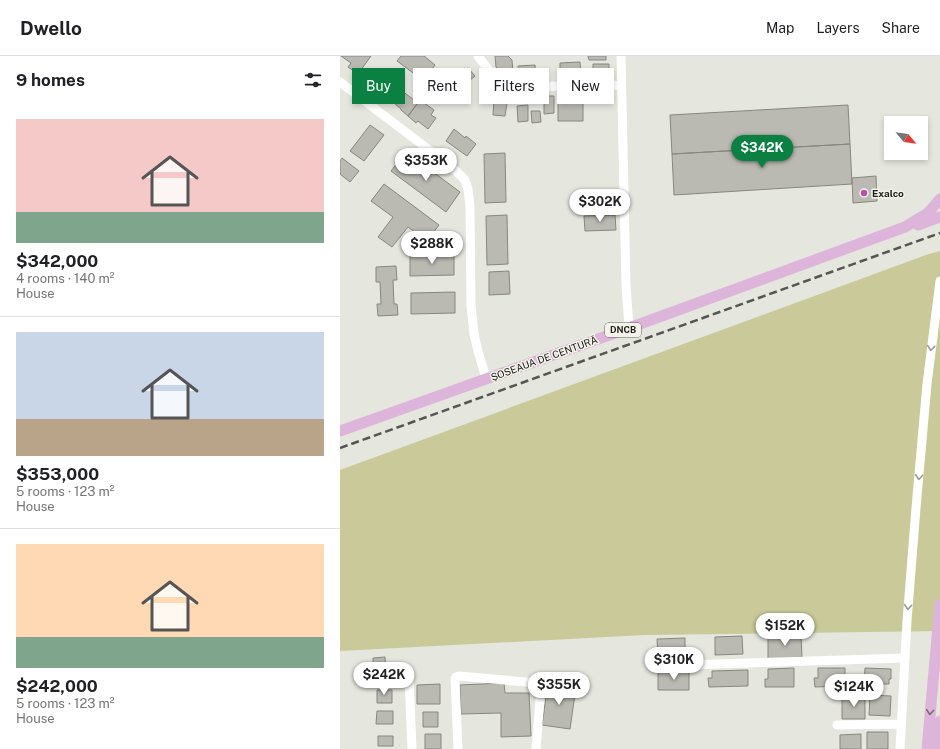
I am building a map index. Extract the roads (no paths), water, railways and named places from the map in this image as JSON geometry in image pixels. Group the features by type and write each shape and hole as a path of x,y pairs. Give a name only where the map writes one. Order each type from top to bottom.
{"main road":[{"name":"ȘOSEAUA DE CENTURĂ","path":"340,431 629,328 905,227 928,213 940,199"},
{"name":"ȘOSEAUA DE CENTURĂ","path":"905,227 915,226 940,217"},
{"path":"927,749 940,604"},
{"path":"938,749 940,721"}],"street":[{"path":"478,56 493,75 499,80 514,87 621,85"},
{"path":"621,56 626,285 629,328"},
{"path":"340,82 441,159 464,180 468,189 470,207 471,305 474,334 486,378"},
{"path":"900,749 907,621 923,426 932,338 940,281"},
{"path":"656,666 905,658"},
{"path":"458,749 455,680 456,677 459,676 537,683 541,686 536,749"},
{"path":"409,677 412,749"},
{"path":"837,725 901,724"}],"railway":[{"path":"340,448 940,233"}],"place":[{"name":"Exalco","path":"864,193"}]}
